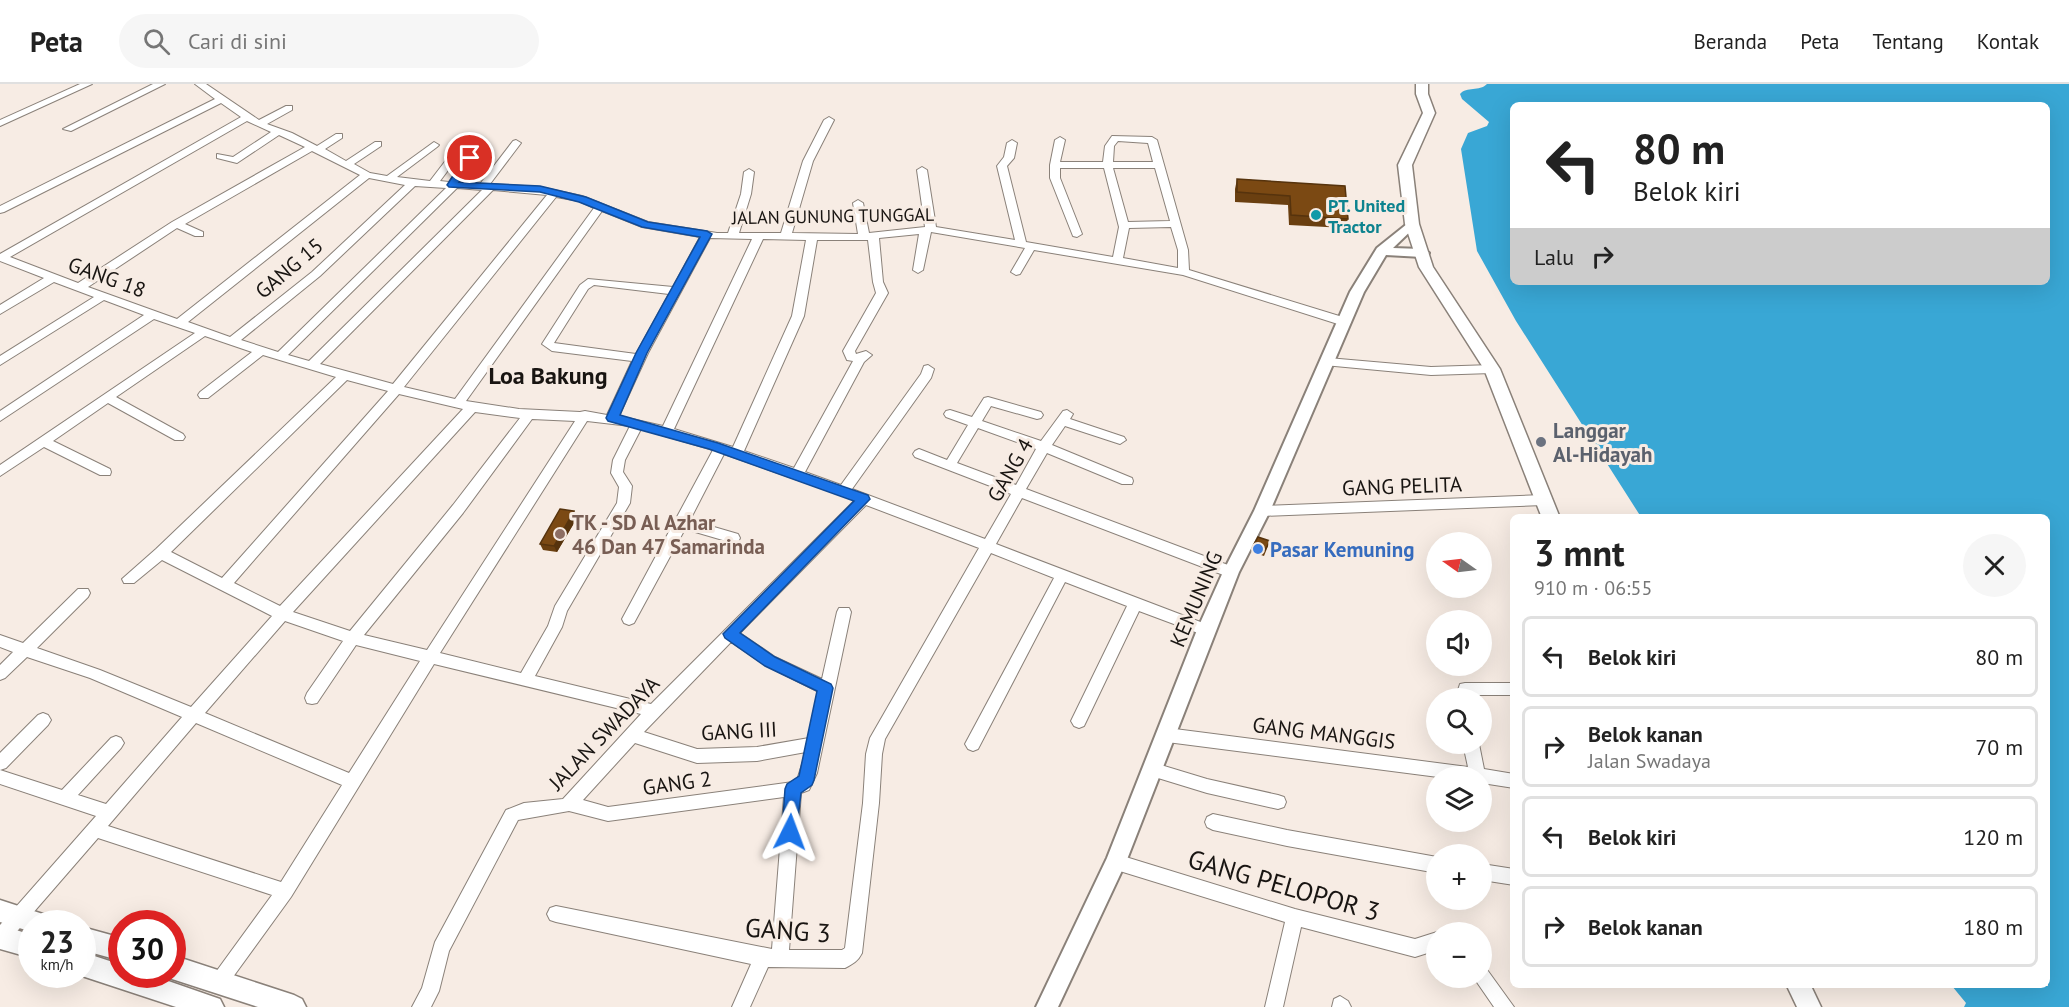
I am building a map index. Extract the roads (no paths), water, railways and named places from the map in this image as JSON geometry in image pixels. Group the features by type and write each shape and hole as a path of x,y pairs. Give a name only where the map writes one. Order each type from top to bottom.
{"main road":[{"path":"1422,84 1422,94 1429,113 1405,165 1412,224 1426,267 1492,369 1549,514"},
{"path":"0,937 18,943"},
{"path":"96,969 212,1007"},
{"path":"186,971 294,1007"},
{"path":"1800,988 1809,1007"}],"street":[{"path":"0,123 87,84"},
{"path":"68,129 160,84"},
{"name":"JALAN GUNUNG TUNGGAL","path":"200,84 259,124 367,175 413,183 540,189 600,207 646,225 732,237 868,236 928,229 1118,258 1184,272 1345,322"},
{"path":"0,210 222,99"},
{"path":"259,124 289,108"},
{"path":"2,260 247,117"},
{"path":"785,238 808,161 829,120"},
{"path":"220,156 234,161 278,131"},
{"path":"78,288 176,224 339,136"},
{"path":"1118,258 1124,238 1124,225 1117,206 1108,165 1108,150 1114,138 1152,140 1185,260 1184,272"},
{"path":"1060,140 1054,178 1077,234"},
{"path":"312,364 487,187 516,143"},
{"path":"1012,143 1009,158 1002,166 1027,244 1016,272"},
{"path":"346,165 378,144"},
{"path":"389,179 434,145"},
{"path":"433,184 456,153"},
{"path":"280,356 454,185 470,158"},
{"path":"1055,165 1159,165"},
{"path":"918,270 928,229 922,170"},
{"path":"732,237 746,194 749,172"},
{"path":"178,324 367,175"},
{"name":"GANG 15","path":"231,342 316,274 413,183"},
{"path":"225,584 397,388 554,193"},
{"path":"797,475 863,357 851,357 849,351 882,293 858,202"},
{"path":"0,937 9,913 94,829 465,405 600,207"},
{"path":"176,224 199,234"},
{"path":"1124,225 1175,224"},
{"name":"KEMUNING","path":"1047,1007 1116,862 1206,630 1231,572 1262,511 1370,268 1382,251 1412,224"},
{"path":"612,418 639,358 707,234"},
{"path":"735,455 798,316 813,237"},
{"path":"667,431 758,238"},
{"path":"1382,251 1422,253"},
{"name":"GANG 18","path":"2,260 202,333 345,375 465,405 527,417 585,415 638,423 667,431 844,490 1206,630"},
{"path":"0,310 52,278"},
{"path":"639,358 552,347 548,344 584,287 592,280 676,291"},
{"path":"0,362 101,297"},
{"path":"0,417 153,314"},
{"path":"0,471 202,333"},
{"path":"204,395 260,351"},
{"path":"1328,362 1431,370 1492,369"},
{"path":"844,490 927,375 928,369"},
{"path":"129,579 161,553 345,375"},
{"path":"108,398 179,437"},
{"path":"950,465 974,421 989,401 1037,415"},
{"path":"950,414 1044,447 1127,481"},
{"path":"219,982 285,891 430,657 585,415"},
{"path":"312,698 353,638 458,509 527,417"},
{"name":"GANG 4","path":"874,754 878,738 1044,447 1064,417 1120,440"},
{"path":"525,680 555,627 560,610 623,503 626,486 617,473 619,460 638,423"},
{"path":"43,441 105,472"},
{"path":"629,619 720,449"},
{"path":"919,454 1231,572"},
{"name":"JALAN SWADAYA","path":"421,1007 430,991 441,948 512,815 518,811 558,810 569,804 654,711 864,499"},
{"name":"GANG PELITA","path":"1262,511 1543,500"},
{"path":"682,523 733,538"},
{"path":"161,553 282,614 353,638 654,711"},
{"path":"973,744 1062,575"},
{"path":"0,674 83,593"},
{"path":"1079,721 1135,604"},
{"path":"741,1007 772,958 793,789 806,780 844,612"},
{"path":"730,634 770,661 825,688"},
{"path":"0,641 96,674 193,717 353,782"},
{"path":"1492,689 1510,689"},
{"path":"0,763 43,720"},
{"name":"GANG III","path":"632,735 697,756 757,754 814,744"},
{"name":"GANG MANGGIS","path":"1167,735 1426,768"},
{"path":"65,798 116,744"},
{"name":"GANG 3","path":"556,914 772,958 845,959 853,953 871,802 874,754"},
{"path":"1151,769 1207,786 1278,802"},
{"path":"0,777 108,812"},
{"name":"GANG MANGGIS","path":"1492,777 1510,780"},
{"name":"GANG 2","path":"569,804 608,814 793,789"},
{"path":"1213,822 1426,863"},
{"path":"94,829 285,891"},
{"name":"GANG PELOPOR 3","path":"1116,862 1295,917 1415,948 1426,944"},
{"path":"1492,874 1510,876"},
{"path":"1274,1007 1295,917"},
{"path":"1490,988 1505,1007"}],"water":[{"path":"1487,84 2069,84 2069,1007 1964,1007 1966,1003 1954,988 2050,988 2050,514 1639,514 1516,321 1477,251 1461,149 1468,133 1487,126 1489,122 1462,99 1460,94 1466,90 1480,88"}],"place":[{"name":"PT. United Tractor","path":"1316,215"},
{"name":"Langgar Al-Hidayah","path":"1541,442"},
{"name":"TK - SD Al Azhar 46 Dan 47 Samarinda","path":"560,534"},
{"name":"Pasar Kemuning","path":"1258,549"}],"district":[{"name":"Loa Bakung","path":"548,375"}]}
